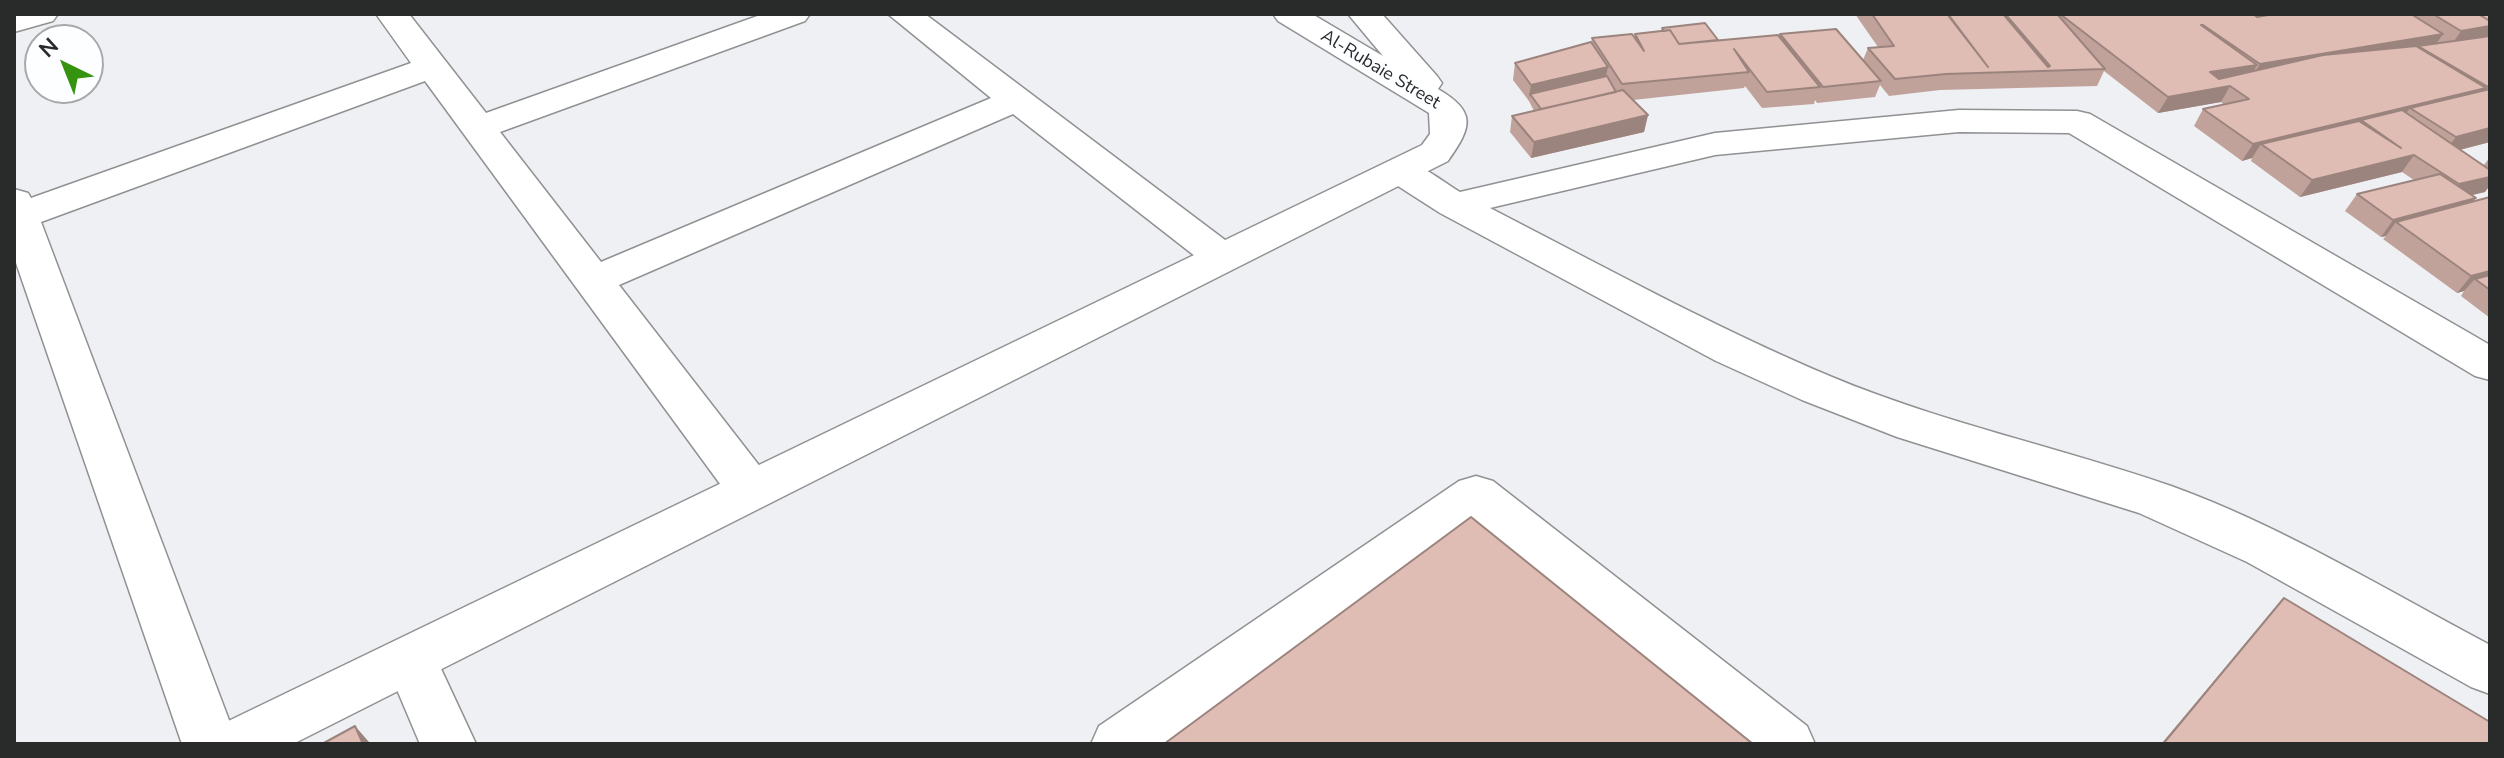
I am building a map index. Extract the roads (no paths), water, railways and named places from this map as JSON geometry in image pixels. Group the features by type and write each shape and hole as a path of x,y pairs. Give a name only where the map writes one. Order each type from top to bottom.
{"street":[{"path":"14,22 42,14"},
{"path":"392,14 751,490"},
{"path":"478,128 794,14"},
{"path":"904,14 1223,258"},
{"path":"1299,21 1346,32 1360,26 1363,14"},
{"name":"Al-Rubaie Street","path":"1363,14 1447,109"},
{"name":"Al-Rubaie Street","path":"1299,21 1447,109"},
{"path":"210,744 17,209 432,67"},
{"path":"593,281 1016,100"},
{"path":"238,744 1435,153 1448,134 1447,109"},
{"path":"1454,205 1715,144 1959,121 2077,122 2490,365"},
{"path":"1400,171 1454,205 1731,350 1818,389 1913,425 2156,500 2264,548 2490,671"},
{"path":"1119,744 1476,494 1787,744"},
{"path":"410,659 448,744"}]}
